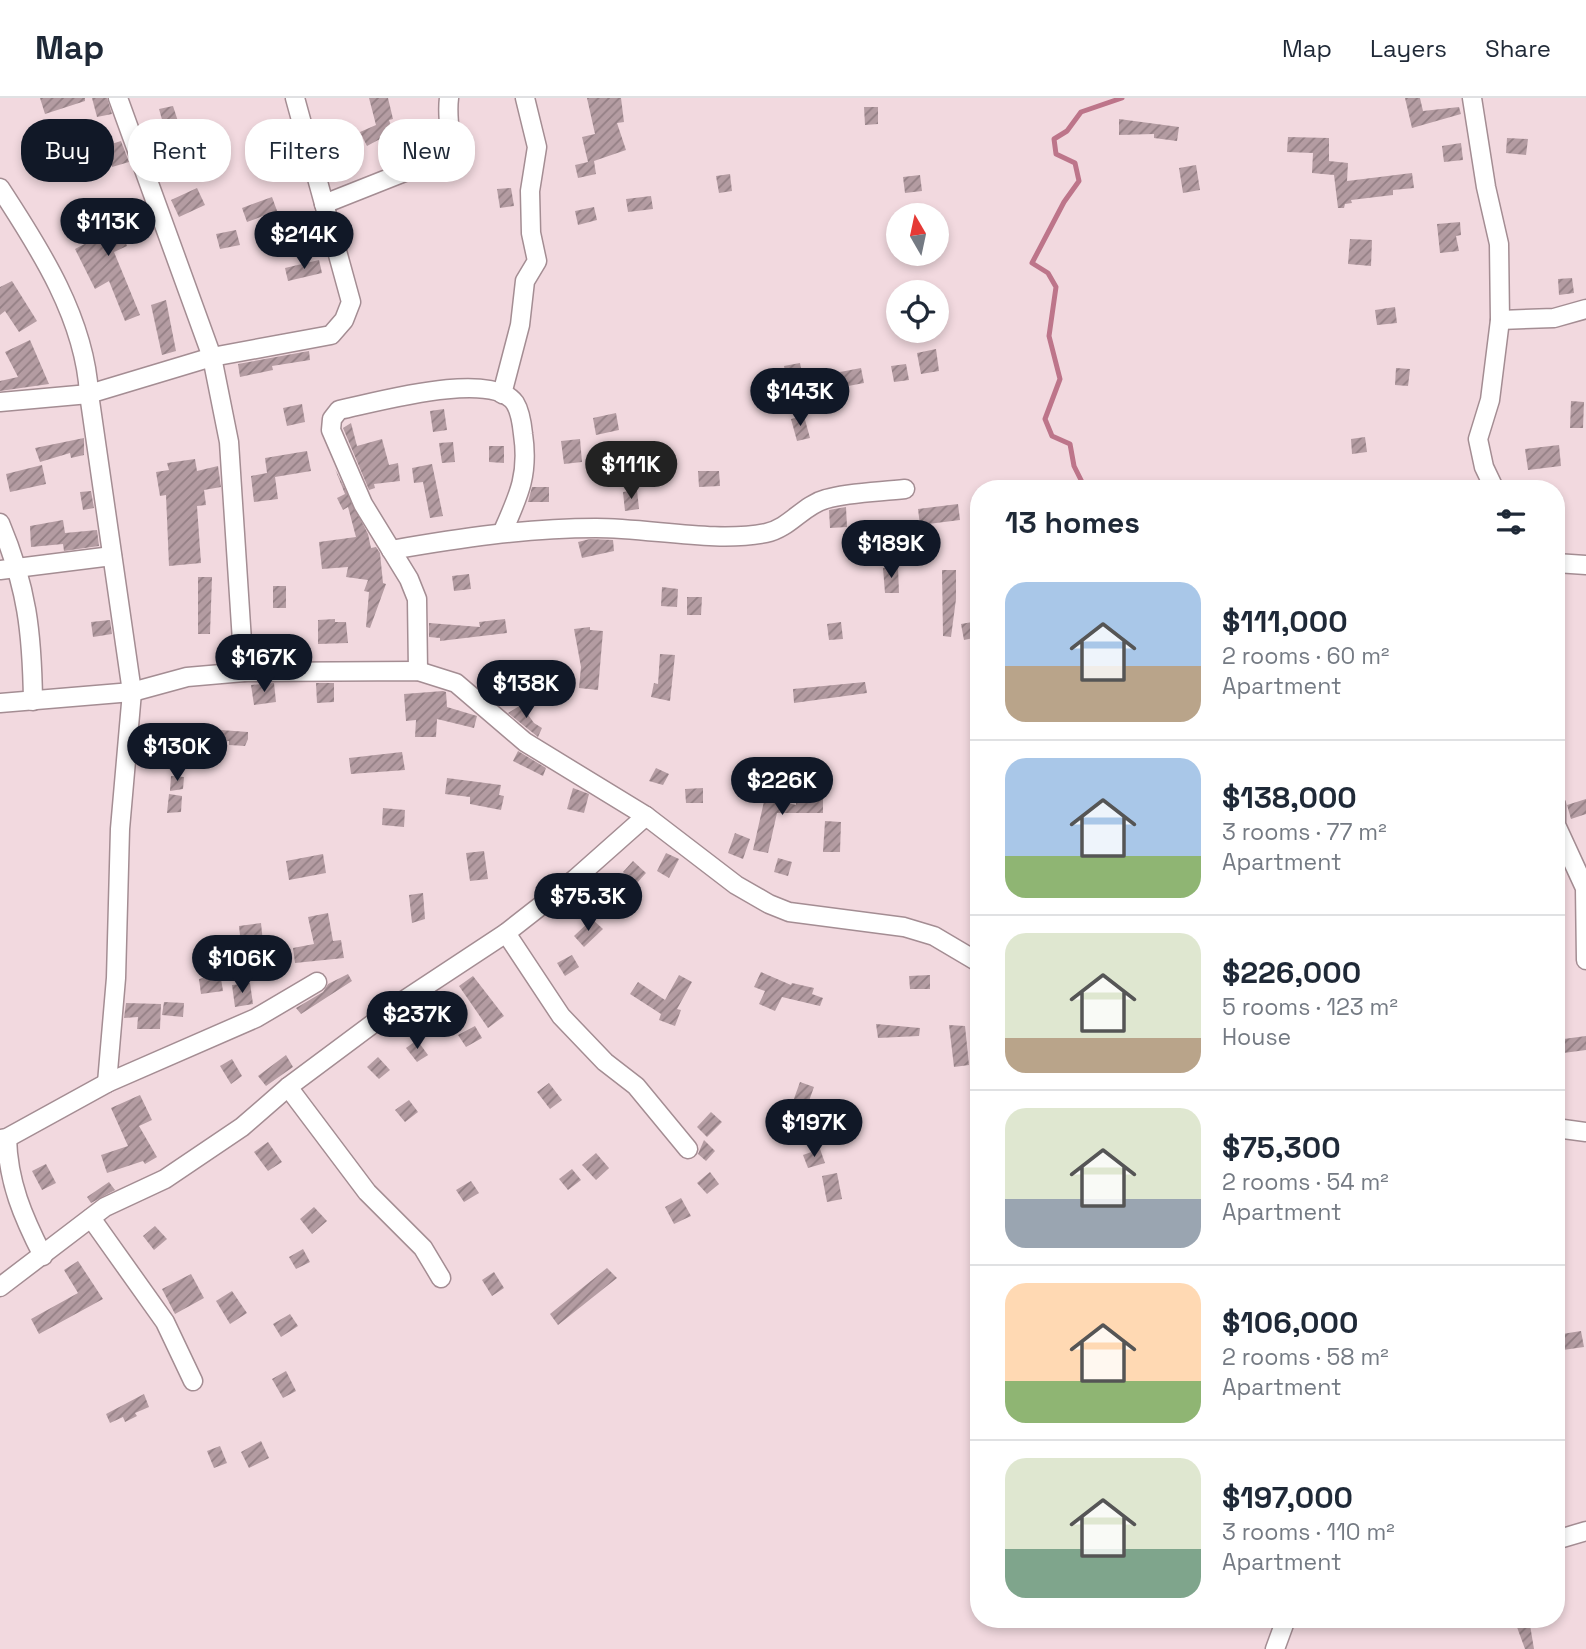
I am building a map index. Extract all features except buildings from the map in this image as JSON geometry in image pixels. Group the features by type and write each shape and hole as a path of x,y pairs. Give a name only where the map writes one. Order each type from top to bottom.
{"street":[{"path":"118,98 212,357 229,442 244,672"},
{"path":"0,402 89,394 212,357 331,335 344,320 351,302 295,98"},
{"path":"324,204 440,154 451,133 449,98"},
{"path":"502,394 520,325 525,281 537,261 531,233 530,191 537,148 525,98"},
{"path":"1472,98 1486,187 1499,244 1500,320 1490,400 1478,439 1484,467 1490,480"},
{"path":"0,188 47,264 70,315 88,366 89,394 132,692 120,829 116,978 107,1083"},
{"path":"1500,320 1554,317 1586,309"},
{"path":"418,671 416,599 409,579 363,504 331,430 332,419 339,410 412,394 468,386 502,394 514,402 522,422 526,450 524,485 503,531"},
{"path":"391,550 503,531 595,528 652,529 708,536 767,533 788,524 825,499 905,489"},
{"path":"0,523 19,567 32,639 33,701"},
{"path":"0,570 112,556"},
{"path":"1565,564 1586,565"},
{"path":"0,703 132,692 187,677 244,672 418,671 456,683 525,742 646,816 736,885 769,904 789,912 904,927 934,936 970,956"},
{"path":"0,1287 92,1218 124,1197 165,1179 242,1127 288,1087 406,999 506,933 575,879 646,816"},
{"path":"1565,845 1585,888 1586,960"},
{"path":"506,933 561,1016 606,1062 636,1086 688,1150"},
{"path":"43,1256 22,1216 8,1169 4,1138 107,1083 256,1018 317,982"},
{"path":"288,1087 367,1192 423,1248 441,1278"},
{"path":"1565,1129 1586,1132"},
{"path":"92,1218 165,1322 193,1381"},
{"path":"1565,1537 1586,1531"},
{"path":"1275,1649 1284,1628"}],"waterway":[{"path":"1081,480 1074,466 1070,444 1052,436 1045,419 1060,379 1049,336 1056,287 1048,273 1032,263 1064,202 1079,181 1075,163 1056,154 1054,139 1067,131 1081,112 1122,98"}]}
